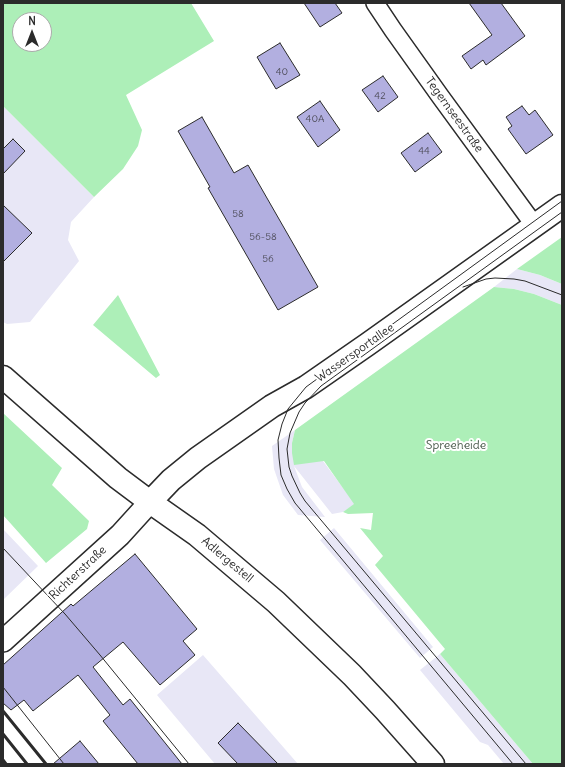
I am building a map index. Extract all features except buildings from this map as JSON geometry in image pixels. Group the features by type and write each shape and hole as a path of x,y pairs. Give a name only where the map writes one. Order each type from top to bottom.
{"main road":[{"name":"Wassersportallee","path":"150,502 171,480 198,458 272,406 306,387 362,349 562,206"},
{"name":"Adlergestell","path":"3,377 118,478 197,535 276,602 352,675 432,764"}],"street":[{"name":"Tegernseestraße","path":"375,3 443,101 535,226"},
{"name":"Richterstraße","path":"3,641 120,535 150,502"}],"shaded area":[{"path":"3,106 94,197 71,222 68,240 79,261 30,322 7,324 3,322"},
{"path":"517,269 540,275 562,284 562,305 534,294 514,289 494,287"},
{"path":"295,430 292,443 323,461 355,504 343,512 332,514 294,466 302,487 325,517 298,515 283,495 274,469 272,446"},
{"path":"334,528 433,647 420,658 320,540"},
{"path":"3,529 38,566 3,600"},
{"path":"440,654 533,764 504,764 488,745 480,742 420,670"},
{"path":"203,655 298,764 215,764 157,695"}],"green space":[{"path":"3,3 191,3 214,41 126,95 142,130 138,146 123,169 94,197 3,106"},
{"path":"562,237 562,284 540,275 517,269"},
{"name":"Spreeheide","path":"494,287 514,289 534,294 562,305 562,764 533,764 440,654 445,649 375,565 383,556 360,528 371,530 373,513 348,514 343,512 354,504 324,461 294,465 292,453 292,443 295,430"},
{"path":"118,295 160,375 156,378 93,325"},
{"path":"3,413 62,468 52,485 89,521 87,529 46,563 3,515"}],"tram line":[{"path":"513,764 295,503 281,475 278,440 288,409 306,387 562,201"},
{"path":"526,764 305,501 292,476 289,467 287,449 290,433 299,412 305,403 321,386 562,212"},
{"path":"463,287 486,279 514,279 525,281 562,295"},
{"path":"3,548 65,614 189,764"},
{"path":"3,687 64,764"}],"railway":[{"path":"3,711 46,764"},
{"path":"3,734 27,764"},
{"path":"3,760 6,764"}]}
